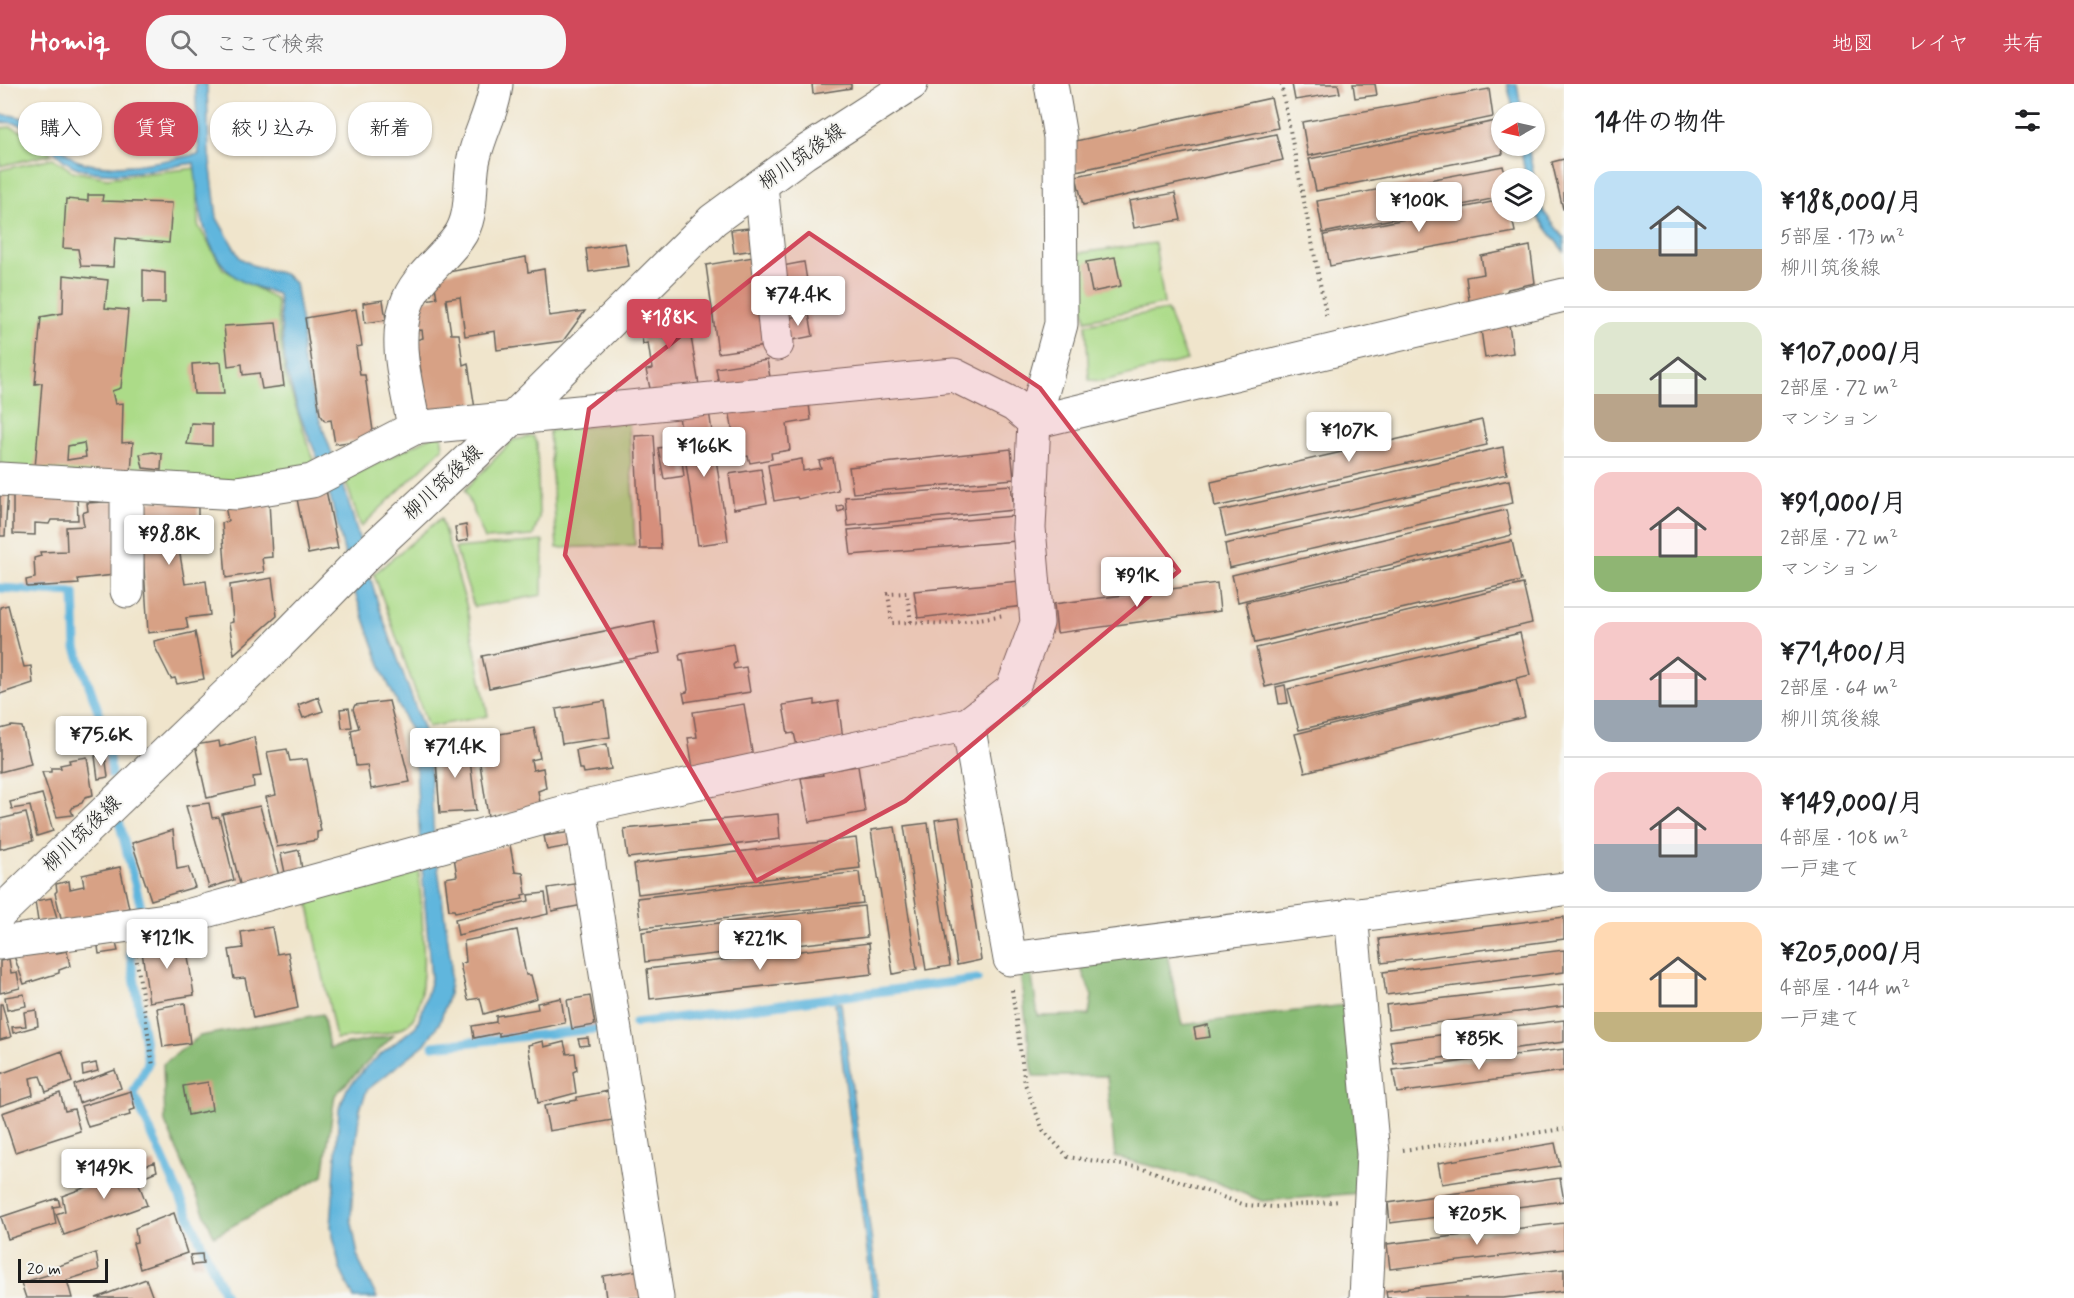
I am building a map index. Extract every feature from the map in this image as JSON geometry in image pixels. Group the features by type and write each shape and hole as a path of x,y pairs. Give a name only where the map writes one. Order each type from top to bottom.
{"street":[{"path":"414,428 399,340 406,305 424,275 460,237 468,218 474,156 495,96 496,84"},
{"name":"柳川筑後線","path":"0,913 270,653 358,563 513,418 713,220 804,153 911,84"},
{"path":"0,943 180,918 580,807 968,724 1012,690 1037,624 1029,528 1034,422 1061,324 1060,137 1051,84"},
{"path":"760,185 777,344"},
{"path":"1034,422 1564,295"},
{"path":"0,478 237,493 312,481 414,428 954,375 1014,405 1034,422"},
{"path":"127,487 127,591"},
{"path":"968,724 1010,959 1564,889"},
{"path":"580,807 657,1298"},
{"path":"1352,914 1373,1154 1366,1298"}],"path":[{"path":"1281,84 1333,350"},
{"path":"911,622 907,592 888,594 892,623 945,624 1036,610"},
{"path":"131,925 153,1066"},
{"path":"1010,959 1011,984 1025,1084 1043,1130 1068,1157 1143,1168 1245,1204 1275,1207 1371,1198"},
{"path":"1373,1154 1564,1129"}],"highlighted area":[{"path":"809,233 1040,388 1179,571 905,801 756,881 565,555 589,409"}],"green space":[{"path":"11,127 18,130 18,156 43,156 0,166 0,128"},
{"path":"53,158 72,171 107,178 196,168 198,225 223,269 276,299 285,374 315,466 245,482 0,471 0,170"},
{"path":"1155,243 1164,304 1086,320 1072,254"},
{"path":"1167,310 1187,360 1104,381 1089,380 1086,324"},
{"path":"629,422 635,545 557,548 549,431"},
{"path":"441,432 443,448 361,527 345,479"},
{"path":"533,436 537,444 539,518 533,536 485,539 465,490 513,440"},
{"path":"441,518 466,604 488,716 428,727 374,574"},
{"path":"543,541 542,595 474,607 455,548"},
{"path":"418,864 423,924 423,974 415,1014 407,1025 391,1032 336,1039 307,896"},
{"path":"1166,950 1182,1025 1353,1004 1360,1193 1262,1201 1215,1182 1115,1157 1107,1076 1033,1076 1019,965 1030,964 1038,1016 1089,1015 1092,996 1078,961"},
{"path":"323,1014 329,1048 394,1035 335,1095 323,1176 214,1236 165,1122 163,1064 200,1036"}],"water":[{"path":"195,84 207,84 209,152 217,218 240,258 252,265 284,274 295,283 303,331 302,357 320,421 343,483 379,607 424,731 430,767 434,839 451,963 449,994 440,1022 425,1044 367,1090 360,1109 351,1218 359,1261 377,1298 354,1298 340,1269 331,1227 339,1109 347,1089 368,1065 416,1026 431,979 415,750 411,732 384,675 354,590 331,500 318,459 299,413 286,370 278,294 238,279 216,256 209,242 200,211 194,163 136,172 106,173 78,168 59,156 70,156 89,164 120,166 198,156 198,102 196,102"},
{"path":"1507,84 1517,84 1520,102 1512,102"},
{"path":"0,115 18,117 18,124 0,123"},
{"path":"1522,156 1530,156 1532,168 1524,168"},
{"path":"1545,213 1564,238 1564,252 1542,222 1545,222"},
{"path":"835,1003 841,1003 879,1298 873,1298"}],"building":[{"path":"812,84 851,84 851,88 813,94"},
{"path":"1292,84 1338,84 1340,93 1295,100"},
{"path":"1353,84 1375,84 1377,95 1355,98"},
{"path":"1489,89 1491,103 1491,117 1308,156 1302,122"},
{"path":"1271,98 1278,128 1076,171 1071,142"},
{"path":"1491,122 1491,156 1493,156 1316,191 1309,159"},
{"path":"1276,134 1283,160 1083,205 1076,176"},
{"path":"1564,159 1564,209 1563,209 1552,162"},
{"path":"1491,168 1491,199 1323,233 1317,201"},
{"path":"1175,193 1181,220 1134,228 1129,201"},
{"path":"88,195 103,195 102,201 172,203 169,243 115,238 113,267 81,266 78,249 63,248 66,199 88,201"},
{"path":"1491,202 1491,222 1513,222 1515,232 1330,266 1324,235"},
{"path":"758,227 761,249 734,253 731,230"},
{"path":"625,243 629,266 589,272 586,249"},
{"path":"1530,246 1535,283 1508,289 1505,294 1470,308 1466,277 1484,274 1481,256"},
{"path":"526,257 528,272 544,269 549,316 585,311 563,341 497,350 495,331 465,336 460,297 446,299 451,334 459,334 463,365 468,363 475,409 428,416 424,391 417,392 414,374 421,372 416,340 423,338 422,330 414,331 415,302 437,298 433,275"},
{"path":"753,257 765,346 718,353 706,265"},
{"path":"1115,257 1121,286 1092,292 1086,262"},
{"path":"804,262 811,305 784,309 777,267"},
{"path":"143,270 165,273 165,303 143,303"},
{"path":"64,275 108,280 105,308 128,310 121,388 112,391 115,404 123,403 122,443 133,442 131,474 35,468 42,383 35,384 41,317 63,313","holes":["84,443 86,457 67,460 68,446"]},
{"path":"383,300 386,320 365,323 363,303"},
{"path":"686,307 699,385 651,393 646,370 652,369 648,343 643,344 638,315"},
{"path":"356,309 362,346 356,347 360,375 365,375 374,438 335,444 331,420 325,421 320,414 305,318"},
{"path":"809,314 813,336 787,341 783,319"},
{"path":"276,323 284,386 262,389 259,373 243,375 242,364 228,366 224,326"},
{"path":"1509,324 1513,353 1485,358 1481,330"},
{"path":"767,360 771,383 720,391 716,368"},
{"path":"221,362 224,394 194,394 192,364"},
{"path":"808,396 811,420 787,424 790,450 771,453 772,459 750,463 748,456 730,459 730,453 725,453 722,435 733,433 729,409"},
{"path":"709,411 728,541 698,545 679,416"},
{"path":"1482,420 1487,445 1215,507 1211,482"},
{"path":"191,423 212,424 212,446 187,444"},
{"path":"654,435 661,549 640,549 635,436"},
{"path":"680,445 684,476 664,479 658,448"},
{"path":"1503,447 1507,474 1226,537 1220,511"},
{"path":"1011,449 1014,479 853,493 849,467"},
{"path":"153,452 162,454 161,470 143,468 140,454"},
{"path":"833,458 838,490 798,499 797,497 774,501 768,465 802,459 803,471 821,468 819,461"},
{"path":"761,469 767,503 734,509 729,474"},
{"path":"1509,480 1513,503 1229,568 1225,544"},
{"path":"1011,485 1014,510 848,526 845,497"},
{"path":"0,489 8,489 5,536 0,536"},
{"path":"326,490 338,548 308,554 296,494"},
{"path":"13,495 77,495 78,520 51,520 49,524 35,523 35,535 13,534"},
{"path":"198,499 198,521 182,525 183,549 179,549 185,584 206,581 210,615 186,618 188,628 148,633 140,502"},
{"path":"119,501 114,575 78,579 79,584 27,587 26,580 35,578 34,558 41,556 40,552 67,551 66,527 84,526 82,513 88,511 87,503"},
{"path":"224,501 269,501 272,557 262,558 264,572 226,578 222,523 228,521"},
{"path":"843,505 844,510 838,512 837,506"},
{"path":"1506,510 1512,535 1238,602 1232,575"},
{"path":"1013,516 1016,541 851,555 848,530"},
{"path":"466,525 468,540 457,542 455,527"},
{"path":"1512,541 1521,581 1255,643 1246,602"},
{"path":"272,578 277,616 234,654 229,623 233,622 230,585"},
{"path":"1020,581 1024,606 918,618 914,591"},
{"path":"1217,583 1220,611 1057,633 1054,604"},
{"path":"1523,584 1532,623 1265,687 1256,648"},
{"path":"8,605 24,667 31,666 33,683 0,694 0,607"},
{"path":"654,621 660,653 489,688 482,656"},
{"path":"195,632 204,679 177,684 175,678 171,679 154,641"},
{"path":"1520,633 1530,675 1299,730 1288,689"},
{"path":"733,644 736,662 733,665 734,669 746,667 750,692 685,702 683,693 688,690 683,660 680,660 679,655"},
{"path":"1516,679 1525,717 1305,772 1295,734"},
{"path":"1285,685 1288,703 1279,704 1276,687"},
{"path":"318,697 323,711 303,718 298,705"},
{"path":"815,700 815,705 838,701 843,739 797,746 794,733 788,734 783,705"},
{"path":"389,701 410,782 371,789 367,765 356,766 351,730 359,728 353,709 355,705"},
{"path":"605,701 610,737 562,744 556,709"},
{"path":"744,704 754,764 694,774 688,738 697,737 693,712"},
{"path":"349,708 352,727 342,728 340,709"},
{"path":"12,726 22,727 31,764 0,772 0,729"},
{"path":"534,728 540,758 531,760 533,770 543,768 546,788 538,791 541,808 488,816 476,738"},
{"path":"254,737 261,776 253,777 254,787 207,798 195,745 219,741 220,747"},
{"path":"468,743 476,811 440,813 435,748"},
{"path":"607,744 611,769 584,773 583,769 579,769 576,750"},
{"path":"287,749 290,761 307,759 321,831 317,832 317,840 277,847 266,797 276,795 267,752"},
{"path":"105,755 108,777 98,779 95,756"},
{"path":"87,757 93,795 85,797 82,803 74,806 71,810 73,815 57,817 42,772 51,772 51,768 61,768 60,765 70,763 69,760"},
{"path":"858,766 865,812 809,822 801,778 823,775 822,771"},
{"path":"42,794 53,831 37,836 30,806 12,809 10,802"},
{"path":"209,803 212,818 219,817 234,880 209,888 186,806"},
{"path":"260,806 279,876 241,888 222,814"},
{"path":"26,813 33,841 0,849 0,819"},
{"path":"778,814 780,839 628,858 624,829"},
{"path":"959,817 981,960 957,965 935,820"},
{"path":"928,823 950,966 926,970 904,826"},
{"path":"895,827 917,969 893,974 871,830"},
{"path":"173,830 177,869 188,867 195,887 151,900 132,843"},
{"path":"572,832 574,845 547,850 544,836"},
{"path":"856,838 860,868 638,894 634,864"},
{"path":"510,845 515,872 523,873 526,894 522,895 523,899 455,912 449,910 445,878 457,876 454,857"},
{"path":"299,850 302,870 285,873 281,854"},
{"path":"120,867 129,908 62,922 55,893 56,884 69,881 70,889 84,886 82,875"},
{"path":"859,872 863,903 641,928 637,898"},
{"path":"580,883 583,905 552,911 548,888"},
{"path":"545,893 548,914 458,935 455,919 529,901 528,895"},
{"path":"51,898 58,921 53,919 38,921 35,901"},
{"path":"864,906 867,937 645,962 642,932"},
{"path":"1564,917 1564,939 1382,963 1379,939"},
{"path":"272,927 277,954 288,952 298,1008 253,1018 245,978 234,979 229,950 243,948 241,932"},
{"path":"517,930 526,975 531,975 537,998 484,1014 480,998 468,1000 460,964 466,962 464,941"},
{"path":"185,937 194,995 149,1002 141,944"},
{"path":"116,943 118,951 99,954 98,946"},
{"path":"869,943 872,974 650,999 647,969"},
{"path":"56,948 56,953 67,951 70,966 59,970 59,973 24,984 14,956"},
{"path":"1564,950 1564,972 1386,995 1383,972"},
{"path":"9,959 11,973 17,972 20,988 0,993 0,961"},
{"path":"1564,984 1564,1006 1389,1029 1386,1005"},
{"path":"24,994 26,1006 7,1010 5,997"},
{"path":"590,996 595,1025 572,1029 567,1000"},
{"path":"561,998 565,1023 499,1036 499,1033 474,1038 472,1026 496,1022 496,1016 538,1009 537,1003"},
{"path":"185,1003 190,1043 163,1047 157,1008"},
{"path":"0,1004 2,1004 11,1037 0,1040"},
{"path":"36,1010 38,1026 13,1033 12,1027 26,1026 24,1012"},
{"path":"1564,1020 1564,1042 1394,1064 1390,1041"},
{"path":"1208,1025 1210,1037 1196,1039 1194,1028"},
{"path":"588,1038 589,1045 580,1046 578,1039"},
{"path":"543,1041 544,1047 564,1042 567,1054 575,1053 577,1070 573,1072 576,1093 538,1103 528,1045"},
{"path":"1564,1049 1564,1071 1397,1093 1393,1070"},
{"path":"62,1051 72,1082 46,1092 40,1076 30,1078 33,1095 0,1106 0,1074"},
{"path":"96,1063 98,1071 83,1075 82,1066"},
{"path":"115,1070 121,1088 79,1103 74,1085"},
{"path":"208,1082 212,1110 188,1115 183,1086"},
{"path":"131,1091 135,1109 129,1111 130,1115 88,1127 81,1106"},
{"path":"609,1091 613,1120 549,1131 544,1106"},
{"path":"60,1093 65,1111 74,1109 80,1131 15,1152 2,1113"},
{"path":"1555,1143 1560,1166 1442,1184 1438,1163"},
{"path":"155,1162 157,1171 137,1179 147,1205 64,1235 56,1214 65,1211 62,1196"},
{"path":"1560,1178 1564,1201 1390,1223 1388,1203"},
{"path":"58,1198 60,1206 53,1207 56,1224 8,1239 1,1217"},
{"path":"174,1213 187,1253 140,1269 133,1243 137,1242 135,1228"},
{"path":"1564,1223 1564,1249 1390,1269 1387,1244"},
{"path":"96,1253 99,1270 67,1280 72,1298 26,1298 21,1283 54,1273 53,1268"},
{"path":"202,1254 203,1264 192,1265 190,1255"},
{"path":"1564,1269 1564,1291 1503,1298 1387,1298 1386,1291"},
{"path":"640,1270 645,1298 606,1298 603,1276"},
{"path":"146,1279 153,1298 96,1298"}],"waterway":[{"path":"0,588 74,593 76,648 106,733 111,774"},
{"path":"119,821 142,911"},
{"path":"130,952 148,1063 133,1093 226,1298"},
{"path":"635,1023 977,979"},
{"path":"433,1046 595,1029"}]}
